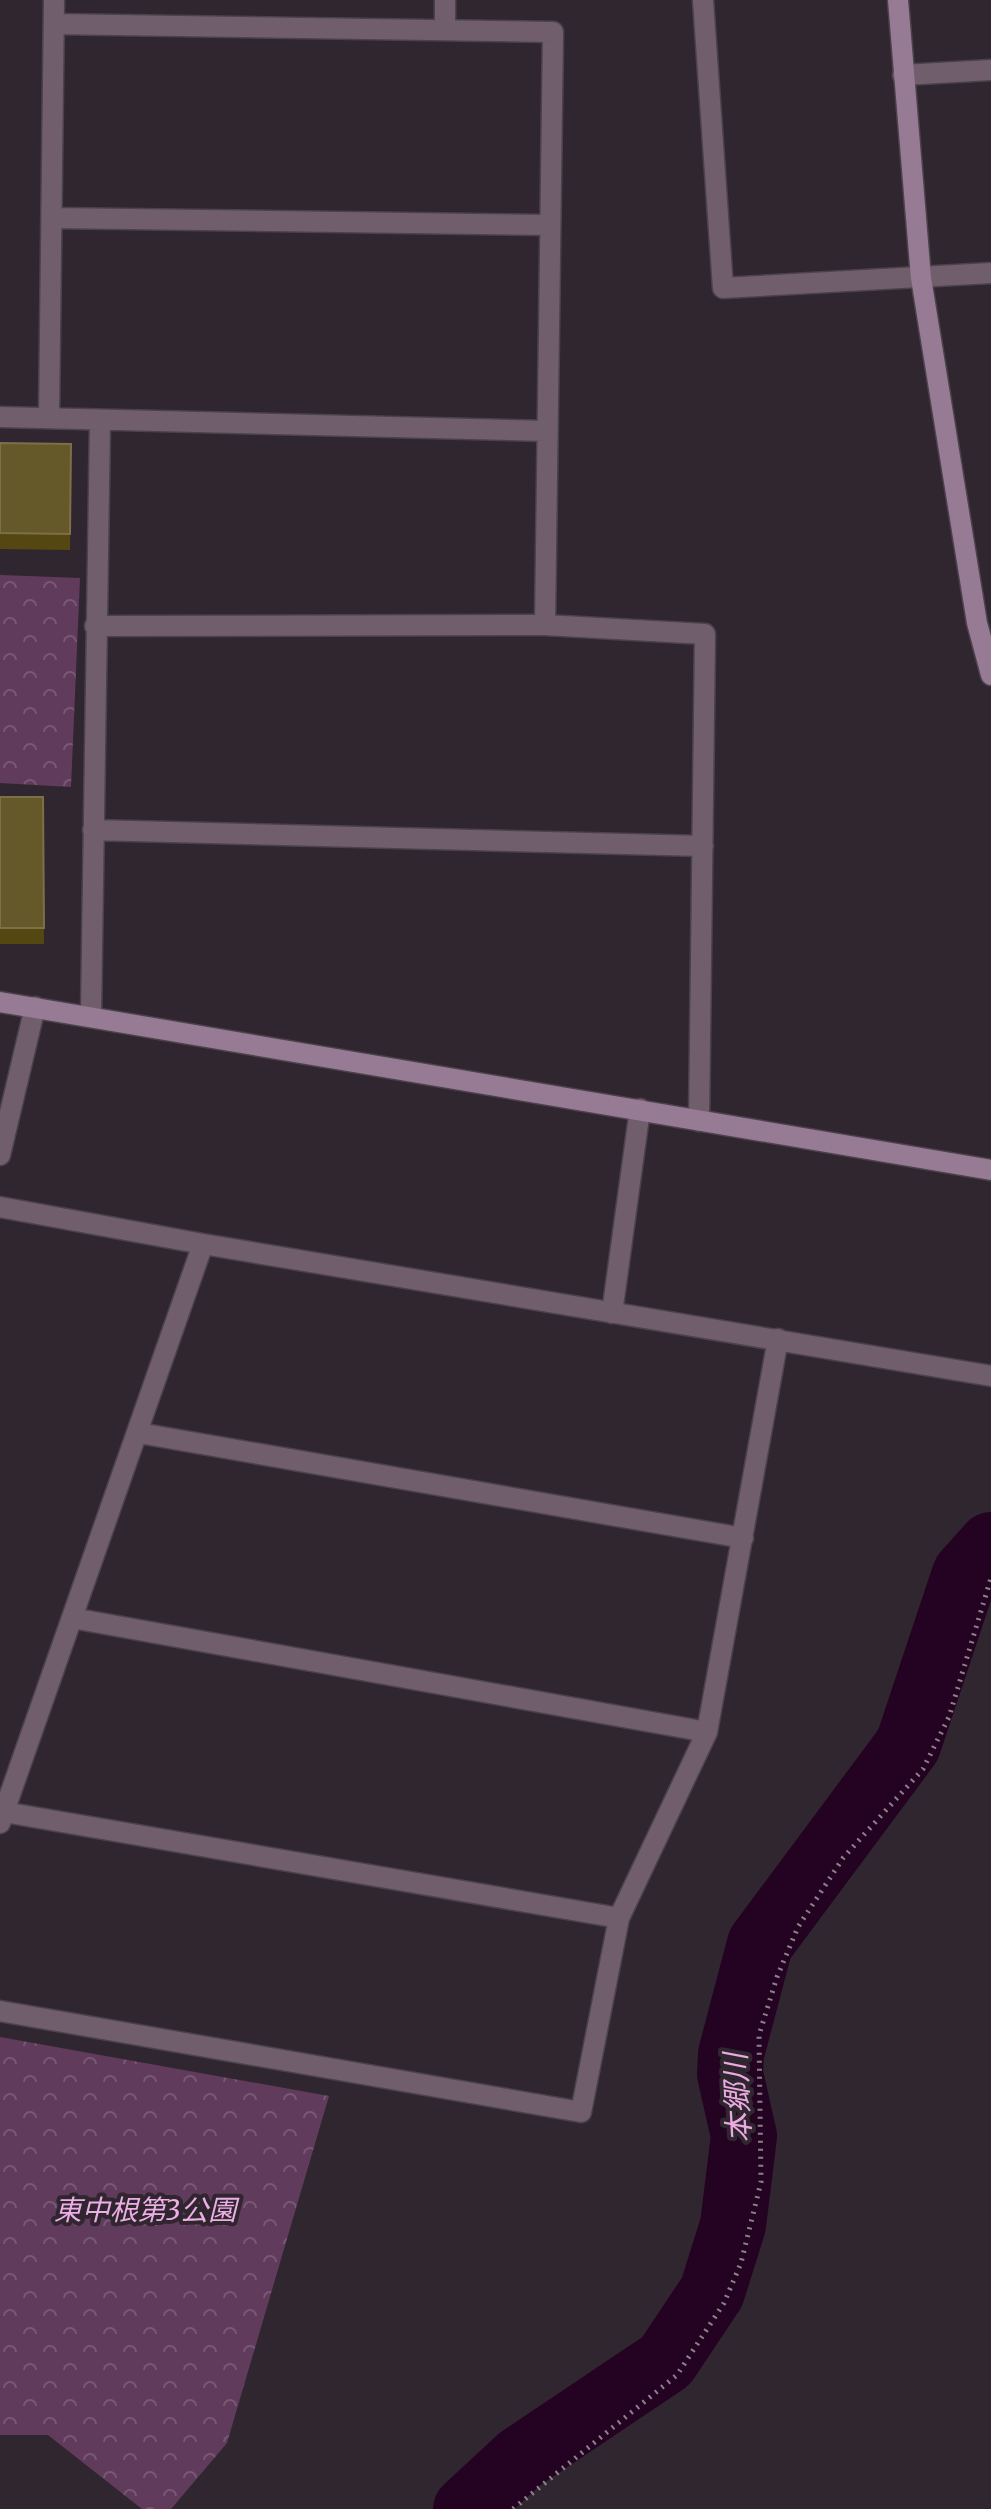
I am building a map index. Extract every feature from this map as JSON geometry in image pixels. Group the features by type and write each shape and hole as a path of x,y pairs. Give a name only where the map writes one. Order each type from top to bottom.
{"street":[{"path":"49,417 54,0"},
{"path":"445,0 445,29"},
{"path":"703,0 723,288 991,273"},
{"path":"898,0 921,278 977,623 991,675"},
{"path":"54,24 553,32 545,625"},
{"path":"903,75 991,70"},
{"path":"52,218 550,225"},
{"path":"0,417 546,431"},
{"path":"91,1015 100,421"},
{"path":"95,626 545,625 705,634 699,1121"},
{"path":"93,830 703,846"},
{"path":"0,1002 991,1170"},
{"path":"0,1155 35,1007"},
{"path":"612,1313 640,1109"},
{"path":"0,1207 991,1376"},
{"path":"203,1244 2,1818 619,1918"},
{"path":"0,2011 581,2112 619,1918 707,1732 778,1339"},
{"path":"139,1433 743,1538"},
{"path":"72,1618 707,1732"}],"path":[{"path":"513,2509 677,2375 724,2303 741,2263 761,2182 759,2035 777,1977 798,1927 843,1858 923,1769 949,1717 991,1578"}],"green space":[{"path":"0,575 80,578 71,787 0,783"},
{"name":"東中根第3公園","path":"0,2037 329,2096 227,2443 171,2509 142,2509 48,2435 0,2435"}],"building":[{"path":"0,443 71,444 70,534 0,533"},
{"path":"0,797 43,797 44,928 0,928"}],"waterway":[{"name":"本郷川","path":"466,2509 520,2459 666,2361 712,2292 733,2225 744,2136 730,2074 731,2054 760,1944 908,1745 965,1574 991,1545"}]}
